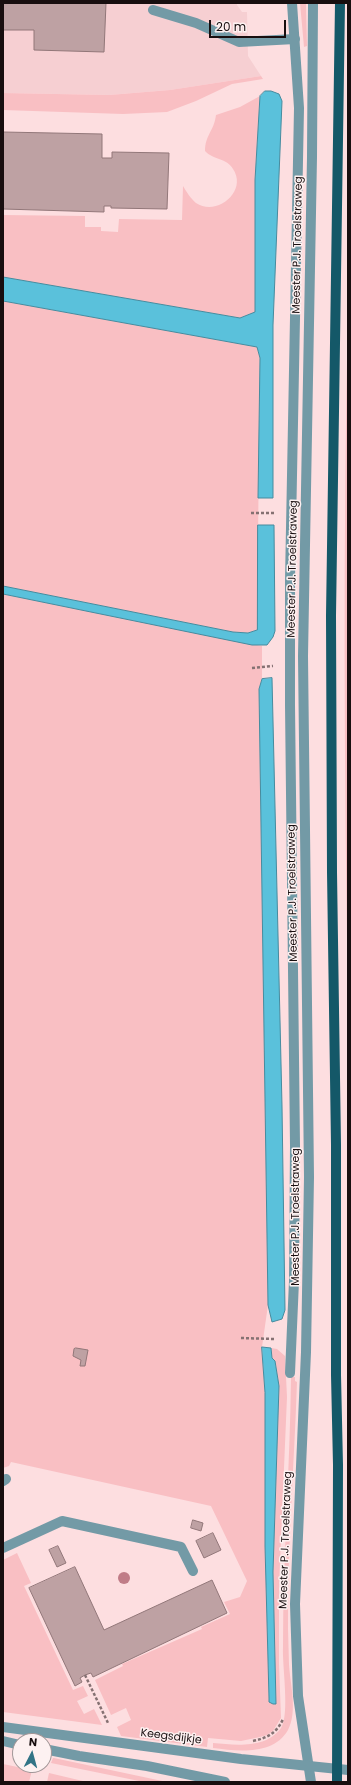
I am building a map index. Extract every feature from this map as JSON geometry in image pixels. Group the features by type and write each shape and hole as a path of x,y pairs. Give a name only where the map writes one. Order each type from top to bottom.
{"main road":[{"path":"337,1782 338,1465 336,1375 336,1153 332,872 331,615 340,3"}],"street":[{"name":"Meester P.J. Troelstraweg","path":"290,1373 295,1226 290,705 291,514 298,108 292,3"},
{"name":"Meester P.J. Troelstraweg","path":"310,1782 298,1696 295,1604 309,1255 303,656 312,165 313,3"},
{"path":"153,10 196,23 239,42 295,38"},
{"path":"3,1548 62,1521 181,1547 193,1571"},
{"name":"Keegsdijkje","path":"3,1727 242,1759 308,1764 348,1770"},
{"path":"52,1751 147,1766 225,1782"}],"path":[{"path":"251,513 291,514"},
{"path":"241,1338 291,1340"},
{"path":"86,1675 108,1724"}],"shaded area":[{"path":"3,3 237,3 242,12 247,12 248,56 261,76 170,90 109,95 3,93"},
{"path":"300,3 306,3 307,46 304,47"},
{"path":"261,76 263,79 232,84 196,101 167,112 123,114 3,110 3,93 109,95 170,90"},
{"path":"260,96 255,180 255,312 240,318 3,277 3,215 85,216 85,227 101,227 101,231 118,232 119,219 182,220 183,186 196,203 204,206 213,207 228,200 236,186 237,177 230,165 205,151 206,141 216,115 240,107"},
{"path":"3,301 257,347 260,358 257,630 248,633 233,632 3,586"},
{"path":"348,306 348,1000 345,479"},
{"path":"3,594 262,646 262,679 259,689 268,1305 262,1347 265,1393 265,1546 269,1698 273,1704 276,1703 273,1572 279,1386 275,1361 272,1358 271,1348 277,1349 285,1356 287,1397 279,1586 281,1718 273,1731 260,1737 241,1741 208,1738 207,1747 121,1736 117,1727 131,1720 126,1708 111,1715 95,1680 123,1666 122,1664 202,1629 201,1627 230,1614 224,1602 240,1597 247,1581 211,1506 11,1462 9,1466 3,1468"},
{"path":"291,1377 295,1377 295,1381 297,1382 288,1594 289,1664 293,1697 293,1714 288,1730 273,1744 264,1748 254,1750 233,1750 213,1748 213,1743 240,1745 259,1743 275,1735 281,1728 284,1721 283,1613"},
{"path":"17,1553 31,1583 24,1586 73,1690 83,1686 88,1696 77,1701 84,1714 94,1709 102,1725 3,1712 3,1560"},
{"path":"53,1758 167,1782 144,1782 52,1763"},
{"path":"3,1764 12,1766 12,1773 31,1773 29,1782 3,1782"},
{"path":"49,1773 87,1782 47,1782"}],"water":[{"path":"265,91 271,91 279,94 282,101 273,325 273,498 258,498 260,358 257,347 3,301 3,277 240,318 255,312 255,180 260,96"},
{"path":"258,525 274,525 275,631 273,637 267,645 252,645 3,594 3,586 233,632 248,633 257,630"},
{"path":"272,678 285,1310 282,1319 272,1322 268,1305 259,689 262,679"},
{"path":"262,1347 271,1348 272,1358 275,1361 279,1386 273,1572 276,1704 269,1702 265,1546 265,1393"}],"building":[{"path":"3,3 106,3 104,52 34,50 34,30 3,30"},
{"path":"3,132 102,134 102,158 112,158 112,152 169,153 167,209 111,208 111,206 104,206 104,212 3,209"},
{"path":"74,1349 88,1350 85,1366 80,1366 81,1360 73,1356"},
{"path":"193,1520 203,1523 201,1531 191,1528"},
{"path":"213,1533 221,1550 204,1558 196,1541"},
{"path":"58,1546 66,1563 57,1567 49,1550"},
{"path":"75,1567 104,1630 212,1580 227,1613 93,1677 91,1673 85,1675 80,1678 82,1682 75,1686 29,1588"}]}
